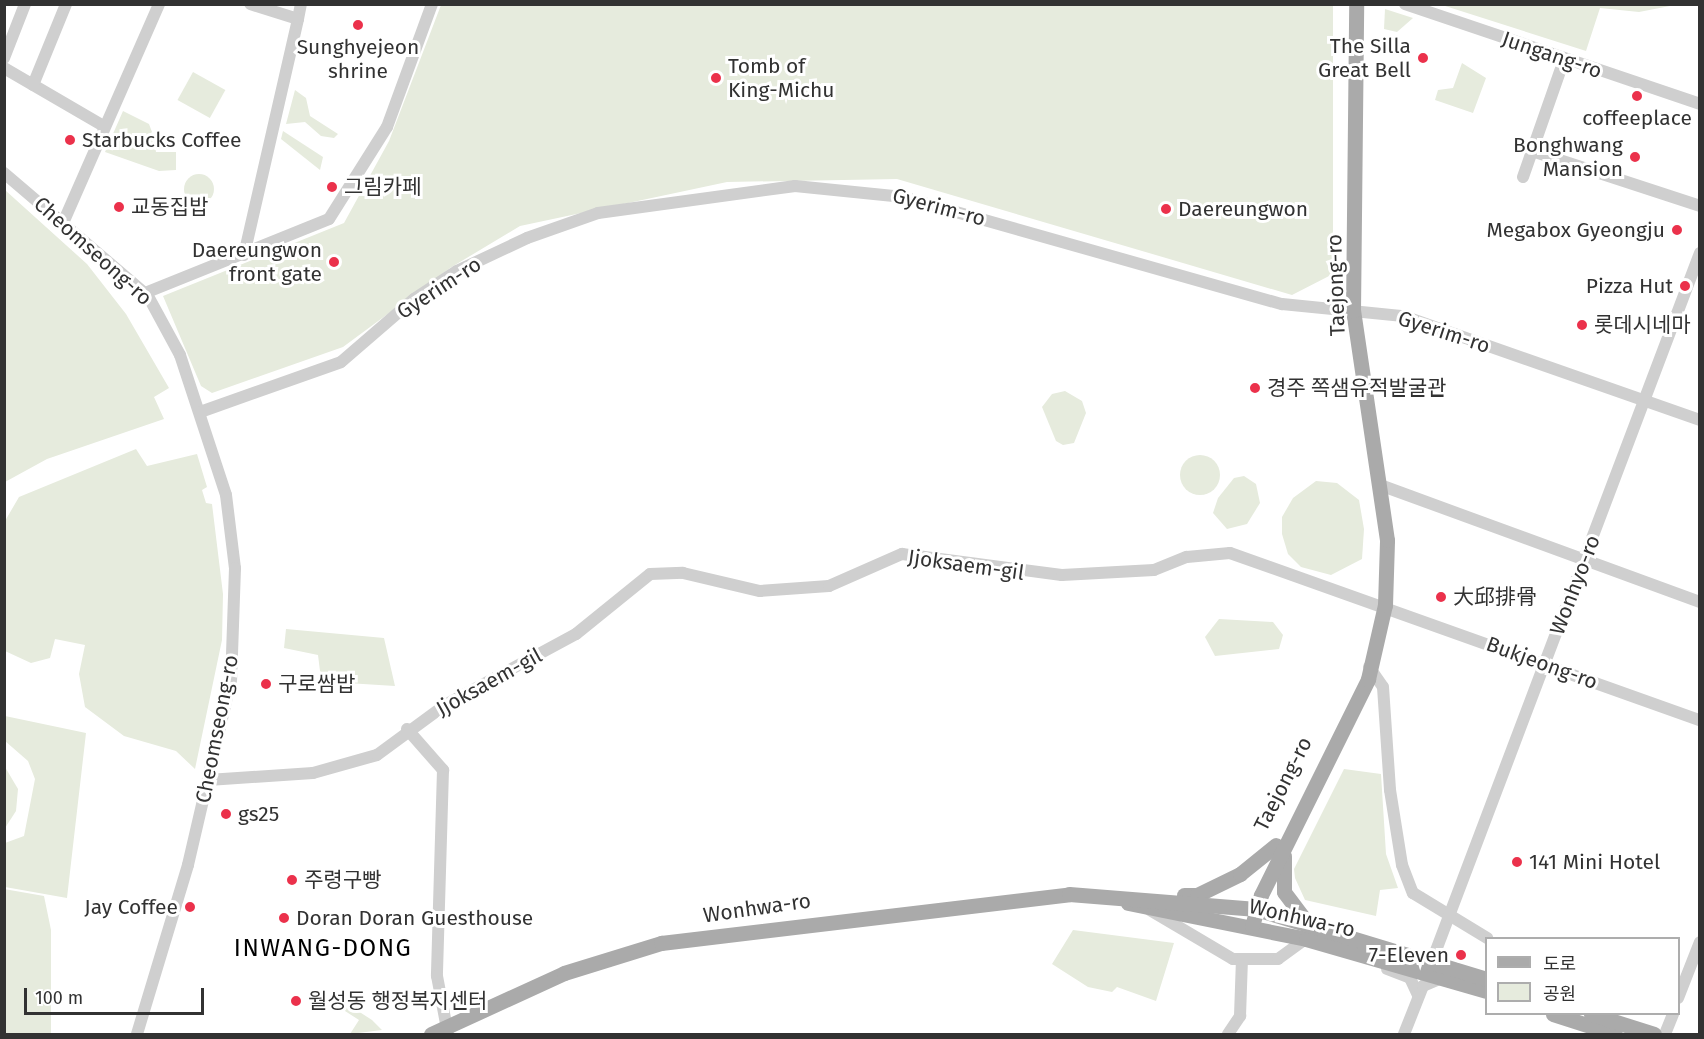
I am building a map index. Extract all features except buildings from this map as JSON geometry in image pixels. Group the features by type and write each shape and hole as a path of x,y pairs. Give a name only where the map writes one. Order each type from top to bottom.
{"main road":[{"name":"Taejong-ro","path":"1248,925 1252,908 1358,678 1369,668 1385,605 1388,572 1380,485 1353,311 1356,4"},
{"path":"1106,895 1197,895 1240,874 1280,847 1284,892 1308,922"},
{"name":"Wonhwa-ro","path":"1106,895 1150,910 1248,925 1335,946 1485,991"},
{"name":"Wonhwa-ro","path":"431,1035 447,1030 564,973 662,943 871,915 1106,895 1252,908 1308,922 1485,979"},
{"path":"1555,1015 1615,1035"},
{"path":"1594,1015 1654,1035"}],"street":[{"path":"4,58 25,4"},
{"path":"33,85 66,4"},
{"path":"63,223 102,125 159,4"},
{"path":"250,4 298,19"},
{"path":"244,255 301,4"},
{"path":"145,293 329,219 387,127 432,4"},
{"name":"Jungang-ro","path":"1405,4 1564,60 1700,104"},
{"path":"1523,177 1564,60"},
{"path":"4,68 102,125"},
{"path":"1532,151 1700,206"},
{"name":"Cheomseong-ro","path":"4,173 145,293 180,355 202,411 226,495 235,568 231,680 208,780 137,1035"},
{"name":"Gyerim-ro","path":"202,411 341,362 414,299 527,238 598,213 795,186 903,197 1282,304 1403,316 1700,420"},
{"name":"Wonhyo-ro","path":"1431,961 1450,917 1700,253"},
{"path":"1380,485 1583,562 1700,602"},
{"name":"Jjoksaem-gil","path":"208,780 339,768 376,755 407,729 576,634 650,574 663,571 760,591 829,586 902,554 1062,575 1154,570 1187,557 1220,552 1385,605"},
{"name":"Bukjeong-ro","path":"1385,605 1700,720"},
{"path":"1369,668 1383,687 1401,865 1413,893 1485,938"},
{"path":"407,729 443,770 437,976 447,1030"},
{"path":"1150,910 1216,952 1242,960 1278,960 1306,939"},
{"path":"1335,946 1410,978 1418,994"},
{"path":"1680,993 1698,948"},
{"path":"1228,1035 1240,1016 1242,960"},
{"path":"1404,1035 1423,986 1444,977"},
{"path":"1665,1035 1673,1015"}],"green space":[{"name":"Daereungwon","path":"441,5 1333,5 1333,274 1292,295 897,179 727,182 520,226 450,268 343,347 212,393 201,386 163,296 344,223 389,141"},
{"path":"1442,5 1675,5 1639,12 1600,8 1586,51"},
{"path":"1385,9 1413,18 1397,32 1384,29"},
{"path":"1462,63 1486,78 1473,113 1435,100 1438,90 1453,88"},
{"path":"193,72 225,90 210,118 177,100"},
{"path":"295,90 306,98 310,116 338,134 334,138 321,136 305,122 286,124"},
{"path":"123,111 149,124 152,132 147,137 154,141 156,152 176,152 176,170 159,171 105,152"},
{"path":"283,131 323,157 320,170 281,139"},
{"path":"199,174 205,175 213,183 213,195 205,203 199,204 193,203 185,195 184,189 185,183 193,175"},
{"path":"5,190 87,264 126,314 169,388 154,397 164,419 47,459 5,482"},
{"path":"1065,391 1082,401 1086,413 1074,443 1063,445 1056,441 1042,407 1052,394"},
{"path":"136,449 147,466 197,454 207,487 202,490 206,503 212,504 223,594 222,640 195,769 176,751 124,736 85,707 79,674 85,645 55,639 50,658 31,663 5,651 5,521 19,497"},
{"path":"1200,455 1208,456 1214,461 1219,467 1219,483 1214,489 1208,494 1200,495 1192,494 1186,489 1181,483 1180,475 1181,467 1186,461 1192,456"},
{"path":"1244,476 1256,484 1260,503 1247,524 1227,529 1213,513 1218,498 1234,478"},
{"path":"1316,481 1337,483 1359,500 1364,529 1362,559 1331,575 1301,567 1288,554 1282,534 1282,517 1293,498"},
{"path":"1219,619 1273,622 1283,635 1279,649 1215,656 1205,637"},
{"path":"286,629 384,638 395,686 331,682 320,671 318,655 284,648"},
{"path":"5,716 86,733 67,898 5,887 5,843 24,836 35,779 28,761 5,741"},
{"path":"5,767 18,789 16,811 5,828"},
{"path":"1344,769 1381,774 1386,854 1398,888 1380,890 1376,916 1305,900 1295,878 1294,869"},
{"path":"4,889 44,896 51,930 51,1034 5,1034"},
{"path":"1073,930 1174,943 1156,1001 1117,987 1112,992 1088,987 1052,964"},
{"path":"333,995 372,1020 382,1030 350,1034 359,1020 331,1002"}],"place":[{"name":"Sunghyejeon shrine","path":"358,25"},
{"name":"The Silla Great Bell","path":"1423,58"},
{"name":"Tomb of King-Michu","path":"716,78"},
{"name":"coffeeplace","path":"1637,96"},
{"name":"Starbucks Coffee","path":"70,140"},
{"name":"Bonghwang Mansion","path":"1635,157"},
{"name":"그림카페","path":"332,187"},
{"name":"교동집밥","path":"119,207"},
{"name":"Daereungwon","path":"1166,209"},
{"name":"Megabox Gyeongju","path":"1677,230"},
{"name":"Daereungwon front gate","path":"334,262"},
{"name":"Pizza Hut","path":"1685,286"},
{"name":"롯데시네마","path":"1582,325"},
{"name":"경주 쪽샘유적발굴관","path":"1255,388"},
{"name":"大邱排骨","path":"1441,597"},
{"name":"구로쌈밥","path":"266,684"},
{"name":"gs25","path":"226,814"},
{"name":"141 Mini Hotel","path":"1517,862"},
{"name":"주령구빵","path":"292,880"},
{"name":"Jay Coffee","path":"190,907"},
{"name":"Doran Doran Guesthouse","path":"284,918"},
{"name":"7-Eleven","path":"1461,955"},
{"name":"월성동 행정복지센터","path":"296,1001"}],"district":[{"name":"INWANG-DONG","path":"323,949"}]}
